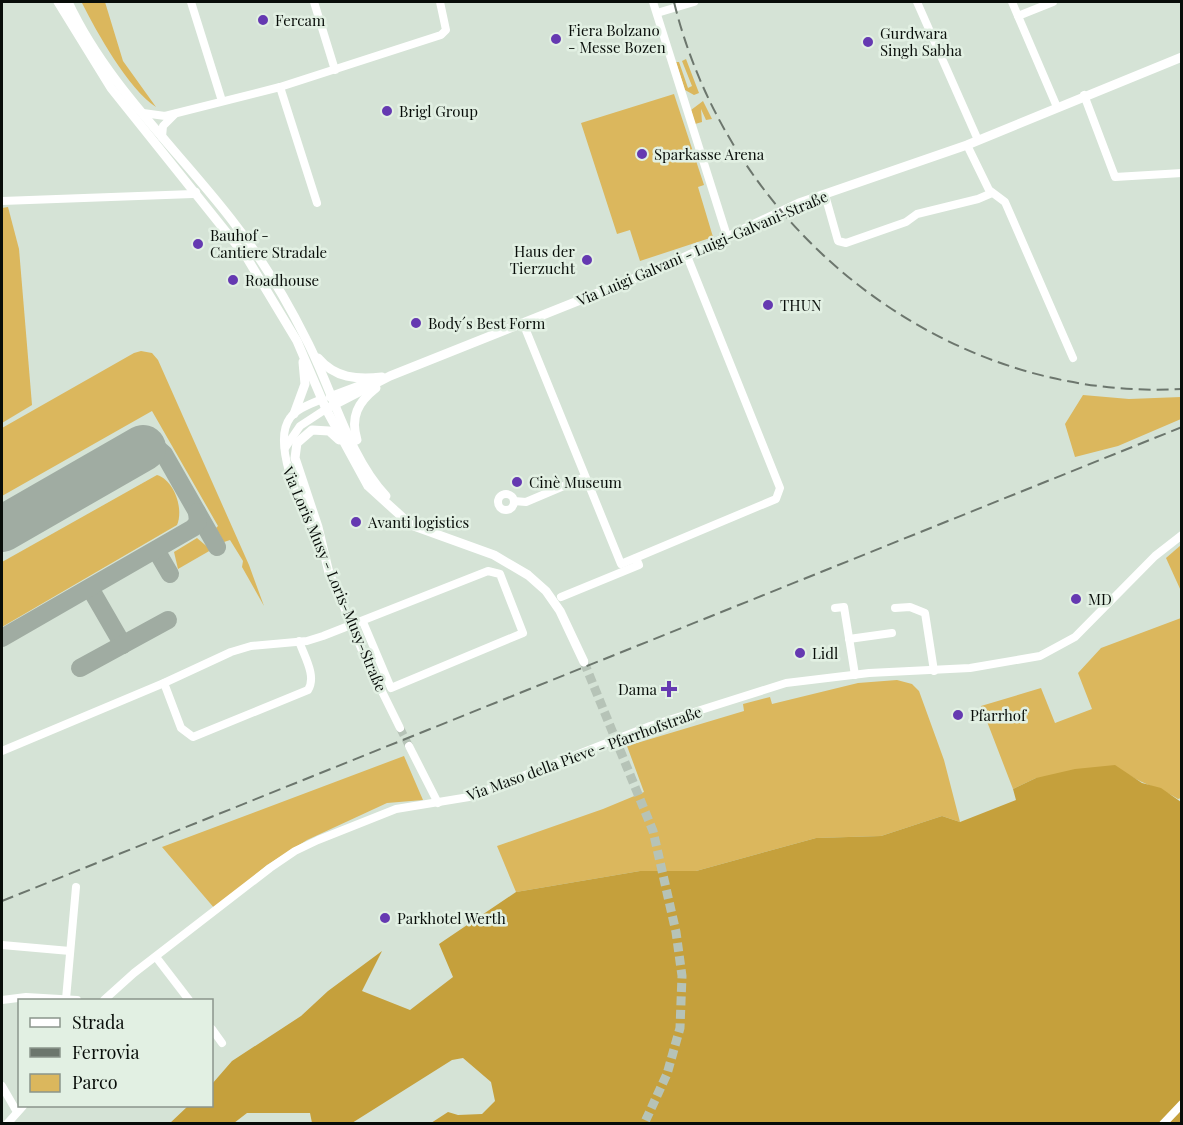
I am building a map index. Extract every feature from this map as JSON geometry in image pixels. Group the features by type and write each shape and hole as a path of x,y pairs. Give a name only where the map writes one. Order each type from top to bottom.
{"main road":[{"path":"58,2 111,88 247,258 299,345 326,410 356,468"},
{"path":"70,2 86,34 110,72 231,219 255,253 311,349 366,471 396,507 428,531"},
{"name":"Via Luigi Galvani - Luigi-Galvani-Straße","path":"390,376 687,256 799,203 978,140 1182,57"},
{"path":"294,414 305,384 299,345"},
{"path":"311,349 337,374 355,379 390,376"},
{"path":"326,410 335,400 390,376"},
{"path":"390,376 360,402 354,426 365,459 396,507"},
{"path":"322,399 335,400"},
{"path":"329,573 318,527 297,465 297,442 312,430 329,431 342,444 356,468 379,498 406,522 494,555 528,575 546,591 560,611 584,662"}],"street":[{"path":"191,2 222,101"},
{"path":"314,2 335,69"},
{"path":"143,113 157,117 280,87 441,35 446,30 446,21 440,2"},
{"path":"653,2 727,236"},
{"path":"657,13 694,2"},
{"path":"917,2 978,140"},
{"path":"1012,2 1057,107"},
{"path":"1018,16 1053,2"},
{"path":"280,87 317,203"},
{"path":"1084,95 1115,177 1182,173"},
{"path":"162,137 163,126 176,113"},
{"path":"967,144 992,193 1005,202 1073,358"},
{"path":"2,201 193,194 196,192"},
{"path":"825,195 838,240 846,243 906,222 917,214 978,199 992,193"},
{"path":"523,323 621,564 636,558 776,499 780,488 687,256"},
{"path":"284,450 287,424 294,414 322,399"},
{"name":"Via Loris Musy - Loris-Musy-Straße","path":"326,410 294,431 284,450 289,469 329,573 400,728"},
{"path":"514,501 526,502 585,477"},
{"name":"Via Maso della Pieve - Pfarrhofstraße","path":"105,999 156,957 295,851 396,809 477,794 592,747 715,704 786,683 855,675 934,671 1024,660 1057,648 1075,637 1155,556 1182,535"},
{"path":"561,597 639,565 636,558"},
{"path":"2,751 164,683 231,652 251,646 299,641 352,627 363,622 488,571 500,574 523,633 391,688 363,622"},
{"path":"835,608 844,607 855,675"},
{"path":"895,608 910,607 925,613 934,671"},
{"path":"849,639 892,633"},
{"path":"164,683 181,728 193,737 308,690 312,684 311,675 299,641"},
{"path":"409,746 438,803"},
{"path":"2,1000 26,997 66,999 76,887"},
{"path":"2,945 70,951"},
{"path":"156,957 188,999"},
{"path":"213,1030 222,1043"},
{"path":"2,1086 18,1106"},
{"path":"1163,1124 1182,1104"},
{"path":"7,1124 20,1109"}],"green space":[{"path":"105,2 123,61 156,107 135,88 124,74 104,44 82,3"},
{"path":"686,59 699,93 694,95 685,90 676,62 679,62 688,88 692,86 682,61"},
{"name":"Sparkasse Arena","path":"674,94 704,185 698,187 713,237 640,261 630,230 617,234 581,123"},
{"path":"703,101 712,119 706,120 701,109 702,122 695,124 691,110"},
{"path":"8,207 19,249 32,405 2,423 2,208"},
{"path":"141,351 152,353 158,360 249,565 264,606 242,567 243,561 230,540 224,542 216,528 218,526 152,411 2,496 2,428"},
{"path":"1083,395 1129,399 1181,397 1181,419 1118,446 1075,457 1065,424"},
{"path":"157,475 168,483 176,496 179,511 177,525 2,627 2,562"},
{"path":"197,538 211,550 178,569 174,552"},
{"path":"1181,545 1181,591 1166,558"},
{"path":"1181,618 1181,798 1178,799 1129,775 1036,778 1013,789 981,706 1041,688 1055,723 1092,709 1078,673 1101,648"},
{"path":"897,680 912,684 919,691 944,760 960,822 942,816 881,836 816,838 696,871 640,871 516,892 497,846 603,809 644,792 627,746 744,711 743,704 770,697 772,704 858,683"},
{"path":"404,756 423,800 387,803 307,840 267,865 215,909 162,847"}],"shaded area":[{"path":"1115,765 1142,783 1161,788 1181,802 1181,1123 431,1123 448,1112 458,1115 482,1114 495,1101 491,1082 463,1058 452,1060 352,1123 312,1123 310,1113 247,1113 234,1123 169,1124 187,1107 213,1107 213,1083 232,1061 301,1016 328,991 382,951 362,991 410,1010 453,977 439,944 516,892 640,871 696,871 816,838 881,836 942,816 960,822 1016,800 1013,789 1036,778 1075,769"}],"taxiway":[{"path":"143,448 155,446 164,454 217,547"},
{"path":"2,638 193,528 198,522 197,512"},
{"path":"156,550 170,574"},
{"path":"90,588 123,645"},
{"path":"80,668 168,620"}],"runway":[{"path":"2,529 143,448"}],"tunnel":[{"path":"584,662 653,831 676,932 682,976 680,1028 667,1074 644,1124"},
{"path":"400,728 409,746"}],"railway":[{"path":"674,2 702,85 743,160 796,228 859,286 931,332 1010,366 1094,385 1182,389"},
{"path":"2,901 1182,427"}],"place":[{"name":"Fercam","path":"263,20"},
{"name":"Fiera Bolzano - Messe Bozen","path":"556,39"},
{"name":"Gurdwara Singh Sabha","path":"868,42"},
{"name":"Brigl Group","path":"387,111"},
{"name":"Sparkasse Arena","path":"642,154"},
{"name":"Bauhof - Cantiere Stradale","path":"198,244"},
{"name":"Haus der Tierzucht","path":"587,260"},
{"name":"Roadhouse","path":"233,280"},
{"name":"THUN","path":"768,305"},
{"name":"Body´s Best Form","path":"416,323"},
{"name":"Cinè Museum","path":"517,482"},
{"name":"Avanti logistics","path":"356,522"},
{"name":"MD","path":"1076,599"},
{"name":"Lidl","path":"800,653"},
{"name":"Dama","path":"669,689"},
{"name":"Pfarrhof","path":"958,715"},
{"name":"Parkhotel Werth","path":"385,918"}]}
